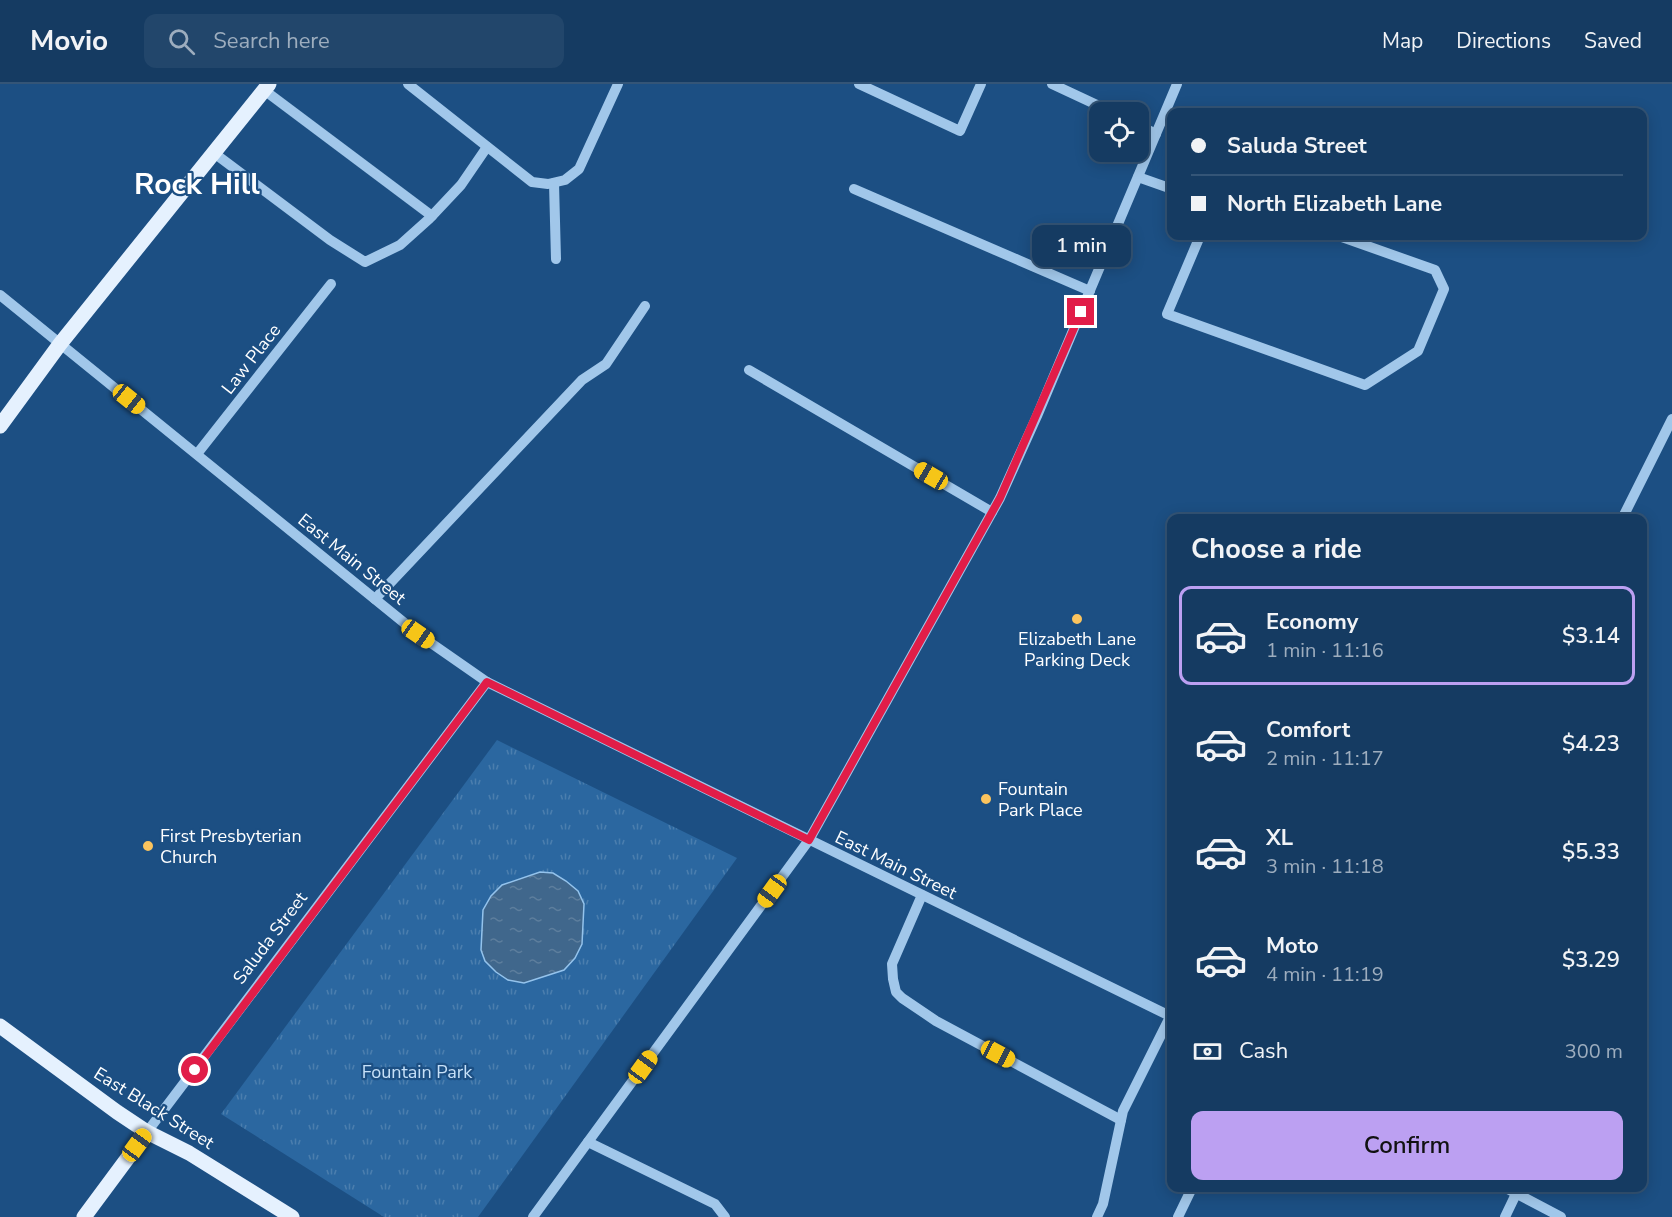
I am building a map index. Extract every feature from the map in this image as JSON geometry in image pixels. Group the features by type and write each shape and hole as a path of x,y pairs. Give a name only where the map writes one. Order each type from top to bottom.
{"main road":[{"path":"0,426 60,344 267,87"},
{"name":"East Black Street","path":"0,1026 147,1132 189,1153 292,1217"},
{"name":"Saluda Street","path":"84,1217 147,1132"}],"street":[{"path":"408,84 532,182 548,184 565,180 579,169 618,84"},
{"path":"859,84 960,131 981,84"},
{"path":"1052,84 1091,102"},
{"path":"533,1217 809,840 992,512 1037,416 1177,84"},
{"path":"267,87 432,216"},
{"path":"1149,130 1156,134"},
{"path":"214,153 330,240 365,262 400,245 432,216 461,185 487,147"},
{"path":"1138,177 1167,187"},
{"path":"554,183 556,258"},
{"path":"854,189 1090,291"},
{"path":"1198,240 1167,314 1365,384 1418,351 1444,289 1435,270 1350,240"},
{"name":"Law Place","path":"197,454 331,284"},
{"name":"East Main Street","path":"0,295 418,634 487,682 1167,1015"},
{"path":"375,599 582,380 606,364 645,306"},
{"path":"749,370 992,512"},
{"path":"1624,514 1672,419"},
{"name":"Saluda Street","path":"147,1132 487,682"},
{"path":"922,896 892,964 892,979 896,992 936,1022 1121,1120"},
{"path":"1097,1217 1103,1204 1123,1112 1167,1025"},
{"path":"588,1142 715,1204 725,1217"},
{"path":"1178,1217 1190,1192"},
{"path":"1513,1192 1561,1217"},
{"path":"1505,1217 1516,1194"}],"green space":[{"name":"Fountain Park","path":"497,740 737,858 478,1217 384,1217 221,1114"}],"water":[{"path":"540,872 553,873 578,891 584,904 582,944 575,958 564,970 524,983 508,980 485,961 481,950 483,910 491,896 502,885"}],"place":[{"name":"Elizabeth Lane Parking Deck","path":"1077,619"},
{"name":"Fountain Park Place","path":"986,799"},
{"name":"First Presbyterian Church","path":"148,846"}],"district":[{"name":"Rock Hill","path":"197,184"}],"route":[{"path":"195,1070 487,682 809,840 1000,498 1081,312"}]}
